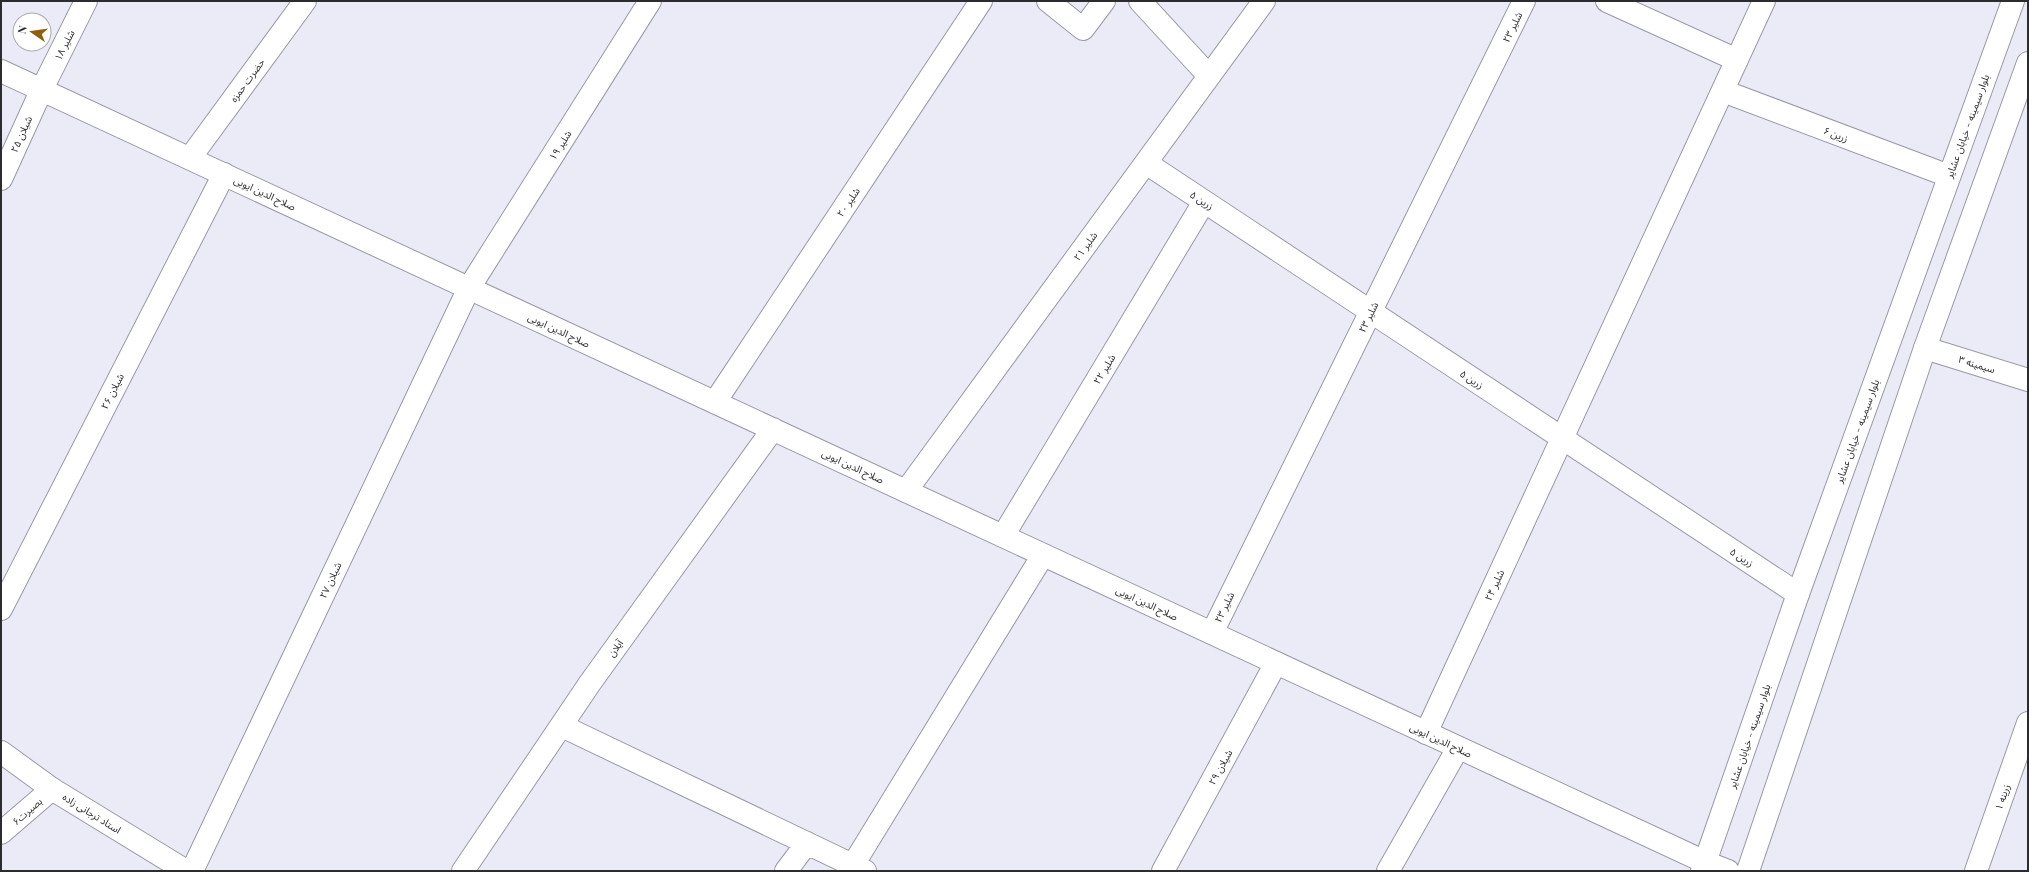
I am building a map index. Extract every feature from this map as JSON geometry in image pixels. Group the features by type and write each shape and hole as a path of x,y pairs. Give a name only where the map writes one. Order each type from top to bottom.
{"street":[{"name":"شلیر ۱۸","path":"42,90 86,1"},
{"name":"حضرت حمزه","path":"190,158 305,1"},
{"name":"شلیر ۱۹","path":"469,288 650,1"},
{"name":"شلیر ۲۰","path":"715,402 981,1"},
{"path":"1048,1 1083,29 1104,1"},
{"path":"1140,1 1209,76"},
{"name":"شلیر ۲۱","path":"906,491 1264,1"},
{"name":"شلیر ۲۳","path":"1212,633 1524,1"},
{"path":"1607,1 1737,60"},
{"name":"شلیر ۲۴","path":"1426,733 1764,1"},
{"name":"بلوار سیمینه - خیابان عشایر","path":"1703,867 1798,594 2013,1"},
{"path":"1748,871 1926,348 2028,63"},
{"name":"صلاح الدین ایوبی","path":"1,71 1426,733 1703,867 1728,871"},
{"name":"شیلان ۲۵","path":"1,179 42,90"},
{"name":"زرین ۶","path":"1723,91 1949,176"},
{"name":"زرین ۵","path":"1146,163 1798,594"},
{"name":"شیلان ۲۶","path":"1,609 224,174"},
{"name":"شلیر ۲۲","path":"1003,536 1204,202"},
{"name":"شیلان ۲۷","path":"192,871 469,288"},
{"name":"سیمینه ۳","path":"1926,348 2028,380"},
{"name":"آیلان","path":"463,871 590,683 773,429"},
{"path":"562,726 859,868 1044,555"},
{"name":"شیلان ۲۹","path":"1163,871 1276,663"},
{"name":"زرینه ۱","path":"1976,871 2024,750 2028,723"},
{"path":"1388,871 1458,748"},
{"name":"استاد ترجانی زاده","path":"1,752 52,789 186,871"},
{"name":"بصیرت۶","path":"1,833 52,789"},
{"path":"786,871 807,843"}]}
